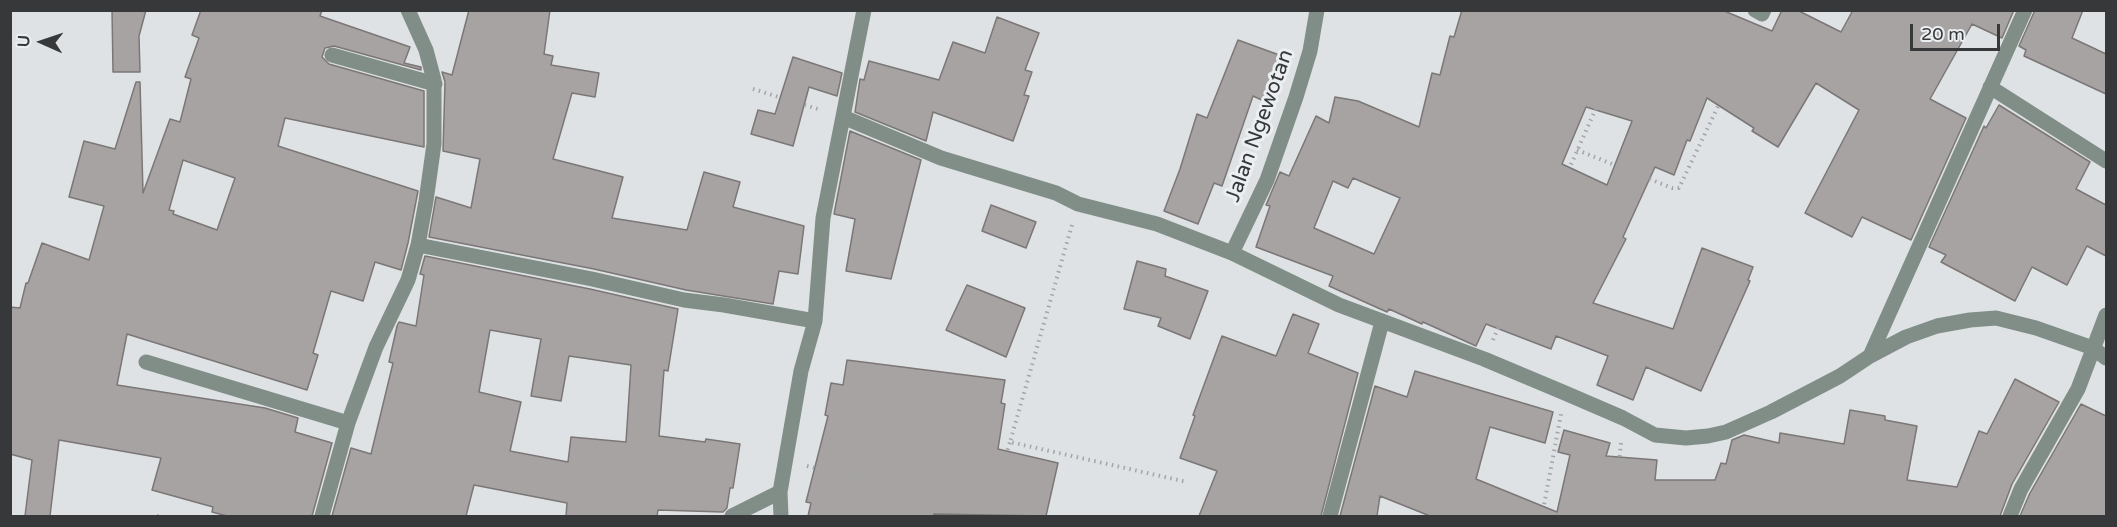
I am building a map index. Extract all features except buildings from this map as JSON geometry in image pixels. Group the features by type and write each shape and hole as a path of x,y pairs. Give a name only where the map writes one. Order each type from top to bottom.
{"street":[{"path":"322,516 348,423 376,347 408,280 418,245 434,144 435,84 426,50 408,10"},
{"path":"781,516 780,492 785,461 801,371 815,321 823,218 864,10"},
{"name":"Jalan Ngewotan","path":"1232,253 1267,180 1296,98 1310,51 1317,10"},
{"path":"1870,356 2025,10"},
{"path":"332,55 435,84"},
{"path":"1990,87 2106,161"},
{"path":"843,117 941,158 1056,193 1078,204 1157,224 1232,253 1340,305 1484,359 1623,418 1656,435 1686,438 1726,432 1771,412 1840,376 1870,356 1906,337 1938,326 1970,320 1996,318 2036,328 2093,348 2106,357"},
{"path":"418,245 592,279 684,300 815,321"},
{"path":"2010,516 2021,489 2078,389 2106,315"},
{"path":"1330,516 1382,322"},
{"path":"146,362 348,423"},
{"path":"732,516 780,492"}],"path":[{"path":"1577,150 1672,188 1679,188 1760,12"},
{"path":"1484,359 1621,52"},
{"path":"753,89 843,117"},
{"path":"785,461 897,487 936,484 995,491 1078,204"},
{"path":"1542,516 1565,393"},
{"path":"1613,516 1623,418"},
{"path":"1010,442 1187,482"}]}
